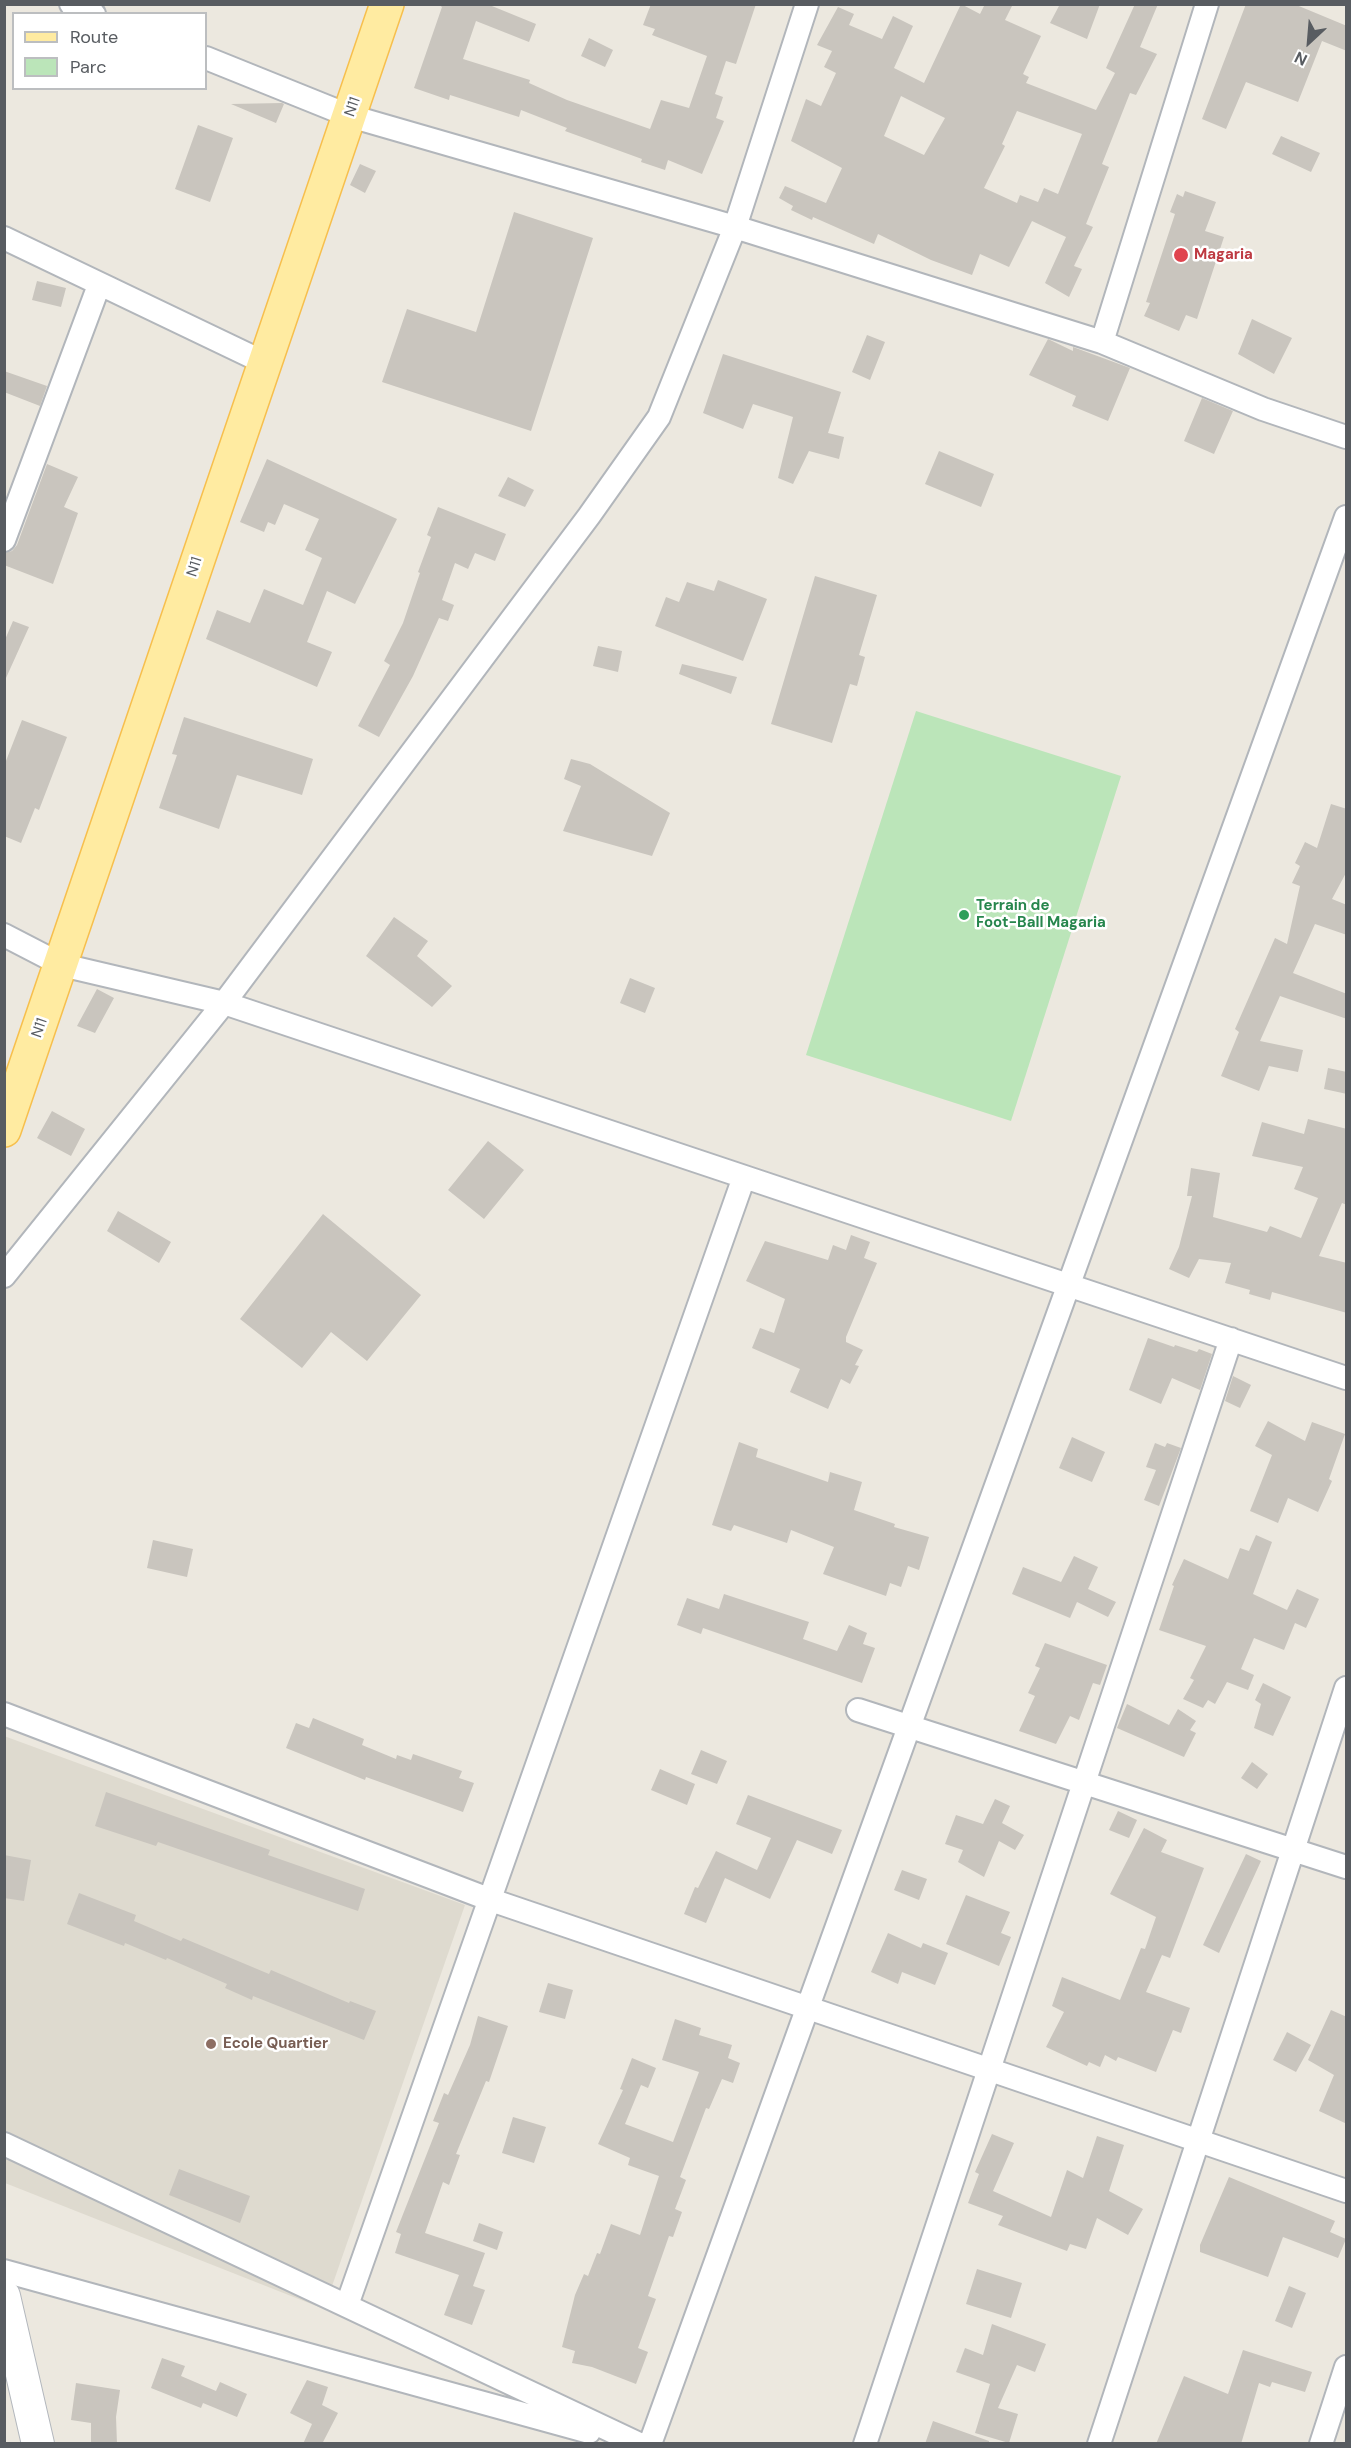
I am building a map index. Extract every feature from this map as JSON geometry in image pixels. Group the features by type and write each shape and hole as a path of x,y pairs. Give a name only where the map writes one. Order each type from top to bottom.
{"main road":[{"name":"N11","path":"4,1130 62,965 263,362 387,4"},
{"path":"4,2296 38,2444"}],"street":[{"path":"71,4 89,12"},
{"path":"4,1276 224,1003 589,516 659,417 735,227 807,4"},
{"path":"1102,342 1207,4"},
{"path":"207,58 350,116 735,227 1102,342 1263,409 1347,437"},
{"path":"4,238 263,362"},
{"path":"4,540 99,285"},
{"path":"650,2444 1347,517"},
{"path":"4,935 62,965 224,1003 1347,1378"},
{"path":"347,2305 744,1177"},
{"path":"865,2444 1231,1339"},
{"path":"1099,2444 1347,1688"},
{"path":"858,1710 1347,1867"},
{"path":"4,1714 491,1900 1347,2191"},
{"path":"4,2144 639,2444"},
{"path":"4,2271 631,2444"},
{"path":"1321,2444 1347,2367"}],"shaded area":[{"name":"Ecole Quartier","path":"4,1736 465,1905 324,2309 5,2183"}],"green space":[{"name":"Terrain de Foot-Ball Magaria","path":"916,711 1121,776 1011,1121 806,1055"}],"building":[{"path":"438,4 487,4 536,24 529,42 476,21 463,59 530,80 529,83 567,100 650,129 661,100 689,108 707,56 652,35 655,29 643,25 651,4 756,4 736,64 726,61 715,94 723,97 716,118 724,121 702,174 668,160 665,170 641,162 642,159 565,131 567,128 521,110 519,117 450,95 449,100 414,88 442,7"},
{"path":"961,4 980,14 985,4 1013,4 1005,20 1041,36 1023,74 1029,77 1026,83 1096,110 1115,73 1106,68 1135,4 1158,4 1140,47 1157,54 1136,95 1130,93 1102,164 1109,167 1086,224 1093,227 1074,266 1082,269 1069,297 1045,283 1066,237 1032,221 1009,267 980,254 972,275 931,260 878,234 874,244 813,217 812,220 791,210 793,206 779,198 785,186 826,203 842,168 791,141 806,99 821,106 836,73 824,67 832,51 817,45 838,7 854,14 849,25 882,39 893,16 913,26 894,68 924,83","holes":["901,96 945,118 924,155 884,136","1017,111 1082,134 1058,194 1044,188 1038,202 1020,195 1017,203 984,188 1005,146 1002,144"]},
{"path":"1060,4 1100,4 1087,39 1050,23"},
{"path":"1246,4 1294,4 1347,26 1347,51 1322,41 1298,102 1246,82 1226,129 1202,119"},
{"path":"589,38 613,50 605,67 581,56"},
{"path":"282,103 284,104 276,123 231,104"},
{"path":"198,125 233,138 210,202 175,189"},
{"path":"1281,136 1320,153 1311,172 1272,154"},
{"path":"360,164 376,171 365,193 350,185"},
{"path":"1185,191 1216,202 1205,231 1224,237 1197,319 1186,315 1179,331 1144,316 1150,303 1146,302 1175,214 1170,212 1177,194 1183,197"},
{"path":"514,212 593,238 531,431 382,382 407,309 476,332"},
{"path":"37,281 66,288 61,307 32,300"},
{"path":"1252,319 1292,338 1274,374 1238,354"},
{"path":"867,335 885,342 870,380 852,372"},
{"path":"1048,339 1073,351 1073,347 1130,368 1108,421 1072,406 1076,396 1029,375"},
{"path":"723,354 841,392 828,433 844,437 839,459 809,451 793,484 778,478 793,417 753,404 743,429 703,413"},
{"path":"4,371 47,386 40,406 4,392"},
{"path":"1202,398 1233,411 1214,454 1184,441"},
{"path":"939,451 994,474 981,507 925,484"},
{"path":"267,459 397,519 355,604 327,591 307,642 332,652 317,687 206,639 217,610 250,623 264,589 303,605 322,558 305,550 319,519 284,504 275,525 268,522 264,532 240,522"},
{"path":"47,464 78,477 64,507 78,513 53,584 4,565 4,553 12,551 17,545"},
{"path":"508,477 534,490 525,507 498,496"},
{"path":"438,507 506,534 495,561 475,553 468,569 455,563 442,600 454,605 448,621 439,618 413,676 379,737 358,726 390,665 384,661 403,623 431,537 427,535"},
{"path":"815,576 877,595 859,655 865,657 857,686 850,684 832,743 771,724"},
{"path":"718,580 767,599 743,661 655,626 666,597 679,602 687,582 714,591"},
{"path":"13,621 29,627 6,678 4,642"},
{"path":"598,646 622,651 618,672 593,666"},
{"path":"682,664 737,677 731,694 679,674"},
{"path":"184,717 313,759 302,795 237,775 219,829 159,808 177,755 172,754"},
{"path":"22,720 67,737 39,810 35,808 21,843 4,836 4,766"},
{"path":"571,759 590,764 670,813 652,856 563,831 581,786 564,779"},
{"path":"1331,804 1347,809 1347,871 1332,899 1347,905 1347,935 1315,924 1293,973 1347,994 1347,1019 1280,996 1260,1041 1303,1050 1298,1072 1269,1066 1259,1091 1221,1076 1239,1032 1235,1029 1275,938 1287,944 1300,886 1292,883 1300,866 1295,863 1305,842 1317,848"},
{"path":"394,917 428,941 417,956 452,986 432,1007 366,956"},
{"path":"630,978 655,988 645,1013 620,1003"},
{"path":"97,989 114,998 95,1033 77,1026"},
{"path":"1328,1068 1347,1072 1347,1094 1324,1089"},
{"path":"52,1111 85,1129 71,1156 37,1138"},
{"path":"1308,1119 1347,1129 1347,1205 1342,1203 1319,1256 1347,1263 1347,1313 1272,1292 1270,1300 1249,1294 1250,1290 1225,1283 1231,1263 1199,1259 1189,1278 1169,1269 1179,1247 1192,1196 1187,1196 1191,1168 1220,1173 1213,1217 1267,1232 1270,1226 1301,1238 1318,1198 1294,1189 1303,1167 1252,1156 1262,1122 1304,1134"},
{"path":"488,1141 524,1170 484,1219 448,1190"},
{"path":"118,1211 171,1242 159,1263 107,1231"},
{"path":"323,1214 421,1295 367,1361 331,1332 302,1368 240,1319"},
{"path":"851,1235 870,1242 864,1258 877,1263 846,1337 846,1342 863,1350 855,1365 859,1366 850,1384 841,1379 828,1409 790,1392 800,1369 752,1348 760,1328 774,1333 785,1299 746,1281 765,1241 828,1260 833,1245 846,1250"},
{"path":"1148,1338 1174,1347 1175,1345 1197,1352 1199,1349 1212,1354 1200,1390 1172,1378 1161,1404 1129,1390"},
{"path":"1233,1376 1251,1385 1240,1408 1225,1401"},
{"path":"1268,1421 1305,1441 1312,1422 1345,1434 1329,1479 1332,1481 1318,1512 1288,1498 1278,1523 1250,1511 1272,1455 1255,1446"},
{"path":"1072,1437 1105,1452 1092,1482 1059,1468"},
{"path":"739,1442 758,1449 756,1457 828,1482 830,1472 862,1482 854,1510 895,1524 894,1527 929,1537 919,1570 908,1566 901,1587 890,1583 886,1596 823,1574 834,1547 791,1530 787,1543 734,1525 731,1531 712,1525"},
{"path":"1155,1443 1165,1447 1167,1443 1181,1448 1159,1506 1144,1500 1156,1470 1146,1467"},
{"path":"1256,1535 1272,1542 1253,1594 1287,1610 1297,1589 1319,1599 1306,1628 1295,1623 1284,1650 1254,1638 1241,1669 1254,1675 1248,1690 1227,1682 1215,1704 1208,1700 1203,1708 1183,1699 1194,1680 1190,1678 1206,1646 1159,1630 1174,1586 1172,1585 1184,1559 1228,1579 1240,1548 1249,1551"},
{"path":"153,1540 193,1549 187,1577 147,1568"},
{"path":"1074,1556 1098,1567 1088,1589 1116,1602 1108,1617 1077,1602 1070,1618 1012,1594 1023,1567 1061,1582"},
{"path":"724,1594 809,1622 803,1639 837,1651 849,1625 867,1633 863,1644 875,1648 862,1683 703,1628 701,1634 677,1625 687,1598 719,1609"},
{"path":"1045,1643 1107,1665 1100,1685 1093,1683 1079,1720 1070,1716 1056,1744 1019,1731 1035,1696 1028,1693 1040,1668 1035,1666"},
{"path":"1263,1683 1291,1697 1273,1736 1254,1728 1261,1704 1255,1700"},
{"path":"1127,1704 1169,1725 1178,1709 1196,1721 1190,1730 1196,1733 1184,1757 1117,1728"},
{"path":"313,1718 364,1739 362,1745 396,1759 397,1755 411,1760 413,1754 462,1771 459,1778 474,1783 463,1812 366,1777 365,1780 286,1748 296,1723 309,1728"},
{"path":"701,1750 727,1761 717,1784 691,1774"},
{"path":"1252,1762 1268,1774 1257,1789 1241,1778"},
{"path":"660,1769 695,1784 687,1805 651,1790"},
{"path":"106,1792 270,1850 268,1855 365,1889 358,1911 158,1842 156,1846 95,1826"},
{"path":"748,1795 842,1830 832,1854 797,1840 770,1899 725,1878 706,1923 684,1914 695,1887 698,1888 716,1851 757,1870 771,1838 736,1824"},
{"path":"995,1799 1010,1806 1002,1823 1024,1835 1015,1850 999,1841 984,1877 958,1862 963,1850 945,1844 956,1815 983,1824"},
{"path":"1118,1811 1137,1820 1129,1838 1109,1830"},
{"path":"1144,1828 1167,1840 1161,1852 1204,1868 1170,1958 1162,1955 1146,1992 1190,2008 1181,2033 1173,2030 1156,2072 1118,2057 1116,2061 1105,2055 1100,2067 1089,2062 1087,2066 1046,2047 1064,2012 1052,2006 1062,1977 1120,2000 1141,1948 1145,1949 1156,1917 1110,1894"},
{"path":"1246,1854 1261,1861 1219,1953 1203,1945"},
{"path":"4,1855 31,1860 24,1901 4,1898"},
{"path":"902,1870 927,1879 919,1900 894,1890"},
{"path":"79,1893 136,1915 134,1921 181,1941 183,1938 269,1974 271,1970 349,2003 350,2001 376,2011 364,2040 253,1996 252,2000 225,1988 227,1984 167,1958 166,1960 125,1943 124,1946 67,1924"},
{"path":"966,1895 1010,1912 1001,1933 1011,1937 999,1966 946,1944"},
{"path":"888,1933 921,1948 923,1943 948,1953 935,1985 902,1972 898,1984 871,1972"},
{"path":"548,1983 573,1990 565,2019 539,2012"},
{"path":"1331,2010 1347,2017 1347,2124 1319,2111 1334,2075 1308,2060"},
{"path":"478,2016 508,2026 489,2082 486,2081 456,2154 460,2155 449,2185 443,2182 425,2233 485,2253 473,2286 485,2290 472,2325 444,2315 459,2275 395,2253 401,2234 396,2232 439,2123 433,2121 444,2093 448,2095 470,2045"},
{"path":"675,2019 701,2028 699,2035 732,2045 728,2058 740,2063 733,2083 722,2079 709,2109 706,2108 680,2177 686,2180 675,2209 682,2212 673,2237 669,2236 648,2296 656,2299 638,2348 648,2352 636,2384 592,2367 572,2363 575,2351 562,2347 575,2295 584,2274 588,2276 597,2253 600,2254 611,2224 640,2235 659,2176 628,2165 630,2158 598,2144 623,2090 620,2089 632,2058 656,2068 648,2088 641,2085 625,2124 673,2142 699,2072 662,2060"},
{"path":"1287,2032 1311,2045 1296,2072 1273,2060"},
{"path":"513,2117 546,2127 534,2163 502,2153"},
{"path":"992,2134 1014,2143 993,2191 1051,2217 1067,2170 1083,2178 1097,2136 1124,2145 1109,2191 1143,2209 1128,2235 1097,2218 1086,2249 1070,2244 1067,2251 998,2225 1003,2216 968,2203 979,2174 975,2172"},
{"path":"179,2169 250,2196 240,2223 169,2195"},
{"path":"1229,2177 1335,2221 1330,2232 1346,2239 1338,2258 1283,2237 1268,2277 1200,2252 1200,2245"},
{"path":"479,2223 503,2232 497,2250 473,2241"},
{"path":"977,2269 1022,2283 1011,2318 966,2304"},
{"path":"1289,2286 1306,2293 1292,2328 1275,2321"},
{"path":"992,2324 1046,2344 1035,2372 1017,2365 998,2408 1018,2414 1009,2443 975,2433 990,2384 956,2372 965,2348 983,2355"},
{"path":"1243,2350 1312,2372 1305,2392 1272,2382 1270,2387 1259,2383 1241,2444 1156,2444 1184,2376 1228,2394"},
{"path":"162,2358 185,2366 181,2376 216,2391 220,2382 247,2394 237,2417 203,2403 201,2408 151,2388"},
{"path":"307,2380 328,2387 322,2405 338,2413 322,2444 303,2444 312,2424 290,2413"},
{"path":"76,2383 120,2390 116,2417 117,2444 91,2444 91,2423 71,2420"},
{"path":"933,2421 989,2441 989,2444 925,2444"}],"place":[{"name":"Magaria","path":"1181,255"},
{"name":"Terrain de Foot-Ball Magaria","path":"964,915"},
{"name":"Ecole Quartier","path":"211,2044"}]}
